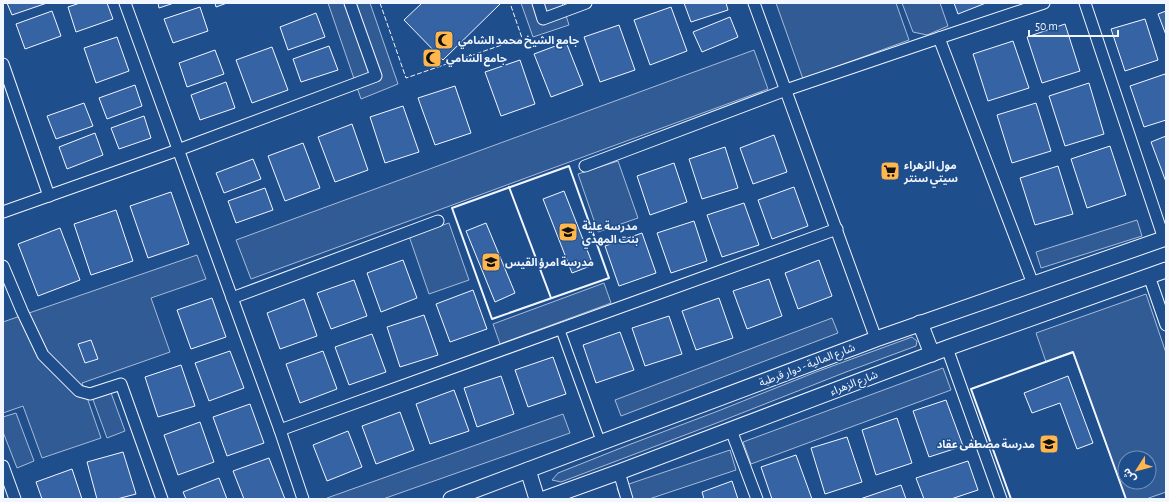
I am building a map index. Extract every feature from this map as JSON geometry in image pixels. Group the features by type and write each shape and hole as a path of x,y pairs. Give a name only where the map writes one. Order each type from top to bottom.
{"main road":[{"name":"شارع المالية - دوار قرطبة","path":"451,499 876,339 1165,239"},
{"name":"شارع الزهراء","path":"544,499 947,348 1166,270"},
{"path":"920,323 932,354"},
{"path":"528,470 537,499"}],"street":[{"path":"125,3 280,430 303,499"},
{"path":"3,212 178,150 376,76 350,3"},
{"path":"538,3 543,19 586,3"},
{"path":"754,3 876,339"},
{"path":"585,166 786,90 1044,3"},
{"path":"1085,3 1165,239"},
{"path":"939,38 1033,284"},
{"path":"3,64 49,196"},
{"path":"232,298 438,221"},
{"path":"280,430 837,229"},
{"path":"3,266 43,355 80,391 90,394 121,384 162,499"},
{"path":"1149,276 1166,325"},
{"path":"560,329 601,442"},
{"path":"947,348 1001,499"},
{"path":"731,430 757,499"},
{"path":"3,466 16,499"},
{"path":"619,472 627,499"}],"shaded area":[{"path":"328,3 370,3 398,84 361,99"},
{"path":"521,3 562,3 569,25 533,37"},
{"path":"776,3 896,3 909,40 803,79"},
{"path":"902,3 940,3 948,26 927,35 913,32"},
{"path":"754,50 768,89 251,279 236,240"},
{"path":"618,161 638,218 598,232 578,174"},
{"path":"1137,220 1142,236 1041,268 1036,252"},
{"path":"449,223 469,280 429,294 409,236"},
{"path":"197,255 206,279 151,298 170,352 82,383 101,438 42,458 23,406 3,413 3,322"},
{"path":"604,283 611,303 500,344 493,324"},
{"path":"1146,294 1166,353 1166,492 1146,499 1126,499 1123,490 1157,490 1157,450 1117,450 1117,474 1073,353 1046,362 1036,333"},
{"path":"832,318 838,333 621,416 615,400"},
{"path":"912,337 917,341 916,346 561,482 552,480 558,473 631,444 816,372"},
{"path":"943,368 951,390 751,464 743,442"},
{"path":"110,390 125,431 107,438 92,397"},
{"path":"16,413 34,461 17,468 3,432 3,417"},
{"path":"563,414 570,433 383,499 327,499 327,498"},
{"path":"730,450 736,470 649,499 621,499 617,488"}],"building":[{"path":"7,3 47,3 12,15"},
{"path":"80,3 107,3 113,19 76,32 68,7"},
{"path":"158,3 174,3 159,8"},
{"path":"215,3 227,3 216,7"},
{"name":"جامع الشيخ محمد الشامي","path":"422,3 501,3 443,60 404,20"},
{"path":"684,3 726,3 728,10 691,22"},
{"path":"954,3 986,3 958,14"},
{"path":"200,7 208,31 173,43 164,19"},
{"path":"671,7 687,51 650,65 634,20"},
{"path":"52,11 61,36 25,49 16,24"},
{"path":"1166,11 1166,35 1158,14"},
{"path":"316,13 325,37 288,50 280,27"},
{"path":"730,17 738,37 702,52 693,32"},
{"path":"1145,19 1158,60 1125,71 1111,29"},
{"path":"1065,24 1080,71 1042,83 1027,37"},
{"path":"619,25 635,70 600,82 584,37"},
{"path":"117,37 129,71 96,83 84,48"},
{"path":"1013,41 1029,88 988,101 973,54"},
{"path":"566,42 583,85 551,97 534,54"},
{"path":"329,46 338,70 301,82 293,59"},
{"path":"272,47 288,90 252,103 236,60"},
{"path":"215,50 224,74 187,87 179,63"},
{"path":"520,60 535,104 501,116 485,72"},
{"path":"1165,74 1166,120 1144,127 1130,86"},
{"path":"226,82 235,108 200,120 191,95"},
{"path":"1089,83 1104,134 1065,146 1049,96"},
{"path":"135,85 142,106 107,119 99,98"},
{"path":"455,86 471,133 435,145 418,98"},
{"path":"84,103 93,126 56,139 47,116"},
{"path":"1036,103 1051,151 1012,163 997,115"},
{"path":"403,106 419,152 385,163 370,117"},
{"path":"144,116 151,138 119,149 111,128"},
{"path":"352,124 368,170 335,182 318,137"},
{"path":"95,133 103,155 67,169 59,147"},
{"path":"774,135 787,172 753,184 740,148"},
{"path":"1166,136 1166,182 1151,142"},
{"path":"303,143 320,188 285,201 268,156"},
{"path":"1110,146 1126,195 1087,208 1071,159"},
{"path":"725,147 738,188 702,199 689,159"},
{"path":"253,159 261,179 224,193 216,173"},
{"path":"674,163 687,202 650,215 637,176"},
{"path":"1058,166 1073,214 1035,225 1020,178"},
{"path":"794,187 808,226 772,239 758,200"},
{"path":"265,188 273,210 236,223 228,201"},
{"name":"مدرسة علية بنت المهدي","path":"564,191 593,265 572,273 543,199"},
{"path":"171,192 189,244 148,258 130,206"},
{"path":"744,203 759,245 722,257 707,215"},
{"path":"116,210 133,261 91,275 74,224"},
{"path":"694,221 707,261 671,273 657,233"},
{"name":"مدرسة امرؤ القيس","path":"486,223 515,293 495,302 466,231"},
{"path":"60,228 80,280 38,296 18,244"},
{"path":"642,233 656,273 619,286 605,246"},
{"path":"403,260 417,298 381,312 367,273"},
{"path":"819,260 832,296 798,309 785,273"},
{"path":"769,279 782,316 747,329 733,291"},
{"path":"354,280 367,316 331,329 317,293"},
{"path":"473,290 487,329 450,342 436,304"},
{"path":"212,298 226,337 191,349 177,310"},
{"path":"719,298 733,338 696,350 682,311"},
{"path":"304,299 317,336 280,349 267,313"},
{"path":"424,315 438,355 400,367 387,327"},
{"path":"669,316 682,354 645,366 632,328"},
{"path":"620,332 634,370 596,383 583,345"},
{"path":"372,334 386,372 349,385 335,347"},
{"path":"91,340 98,359 85,363 78,344"},
{"path":"230,351 244,388 209,401 195,363"},
{"path":"323,351 337,389 300,403 286,364"},
{"path":"553,357 566,394 528,407 515,370"},
{"path":"181,365 195,406 158,417 145,377"},
{"path":"501,376 514,414 477,427 464,388"},
{"path":"1068,376 1093,443 1077,449 1060,403 1032,413 1024,393"},
{"path":"454,390 469,431 430,444 416,404"},
{"path":"946,400 963,446 929,457 913,411"},
{"path":"250,404 264,443 227,456 213,417"},
{"path":"400,412 414,450 376,464 362,426"},
{"path":"897,418 912,463 876,475 862,430"},
{"path":"200,422 214,462 178,475 164,435"},
{"path":"348,431 362,467 327,481 313,445"},
{"path":"847,437 862,482 825,494 811,448"},
{"path":"123,452 136,494 117,499 97,499 87,462"},
{"path":"796,455 812,499 772,499 761,467"},
{"path":"269,458 285,499 244,499 233,471"},
{"path":"968,461 978,490 951,499 924,499 916,478"},
{"path":"72,469 82,499 42,499 36,482"},
{"path":"219,478 227,499 186,499 183,492"},
{"path":"732,481 738,499 704,499 702,492"},
{"path":"901,485 906,499 860,499"}],"fence":[{"path":"380,3 406,78 522,38 510,3"}],"wall":[{"path":"569,166 609,278 492,319 452,208 569,166"},
{"path":"509,187 551,298"},
{"path":"1011,499 971,389 1073,352 1126,499"}],"place":[{"name":"جامع الشيخ محمد الشامي","path":"444,40"},
{"name":"جامع الشامي","path":"432,58"},
{"name":"مول الزهراء سيتي سنتر","path":"890,171"},
{"name":"مدرسة علية بنت المهدي","path":"568,232"},
{"name":"مدرسة امرؤ القيس","path":"491,262"},
{"name":"مدرسة مصطفى عقاد","path":"1049,444"}]}
